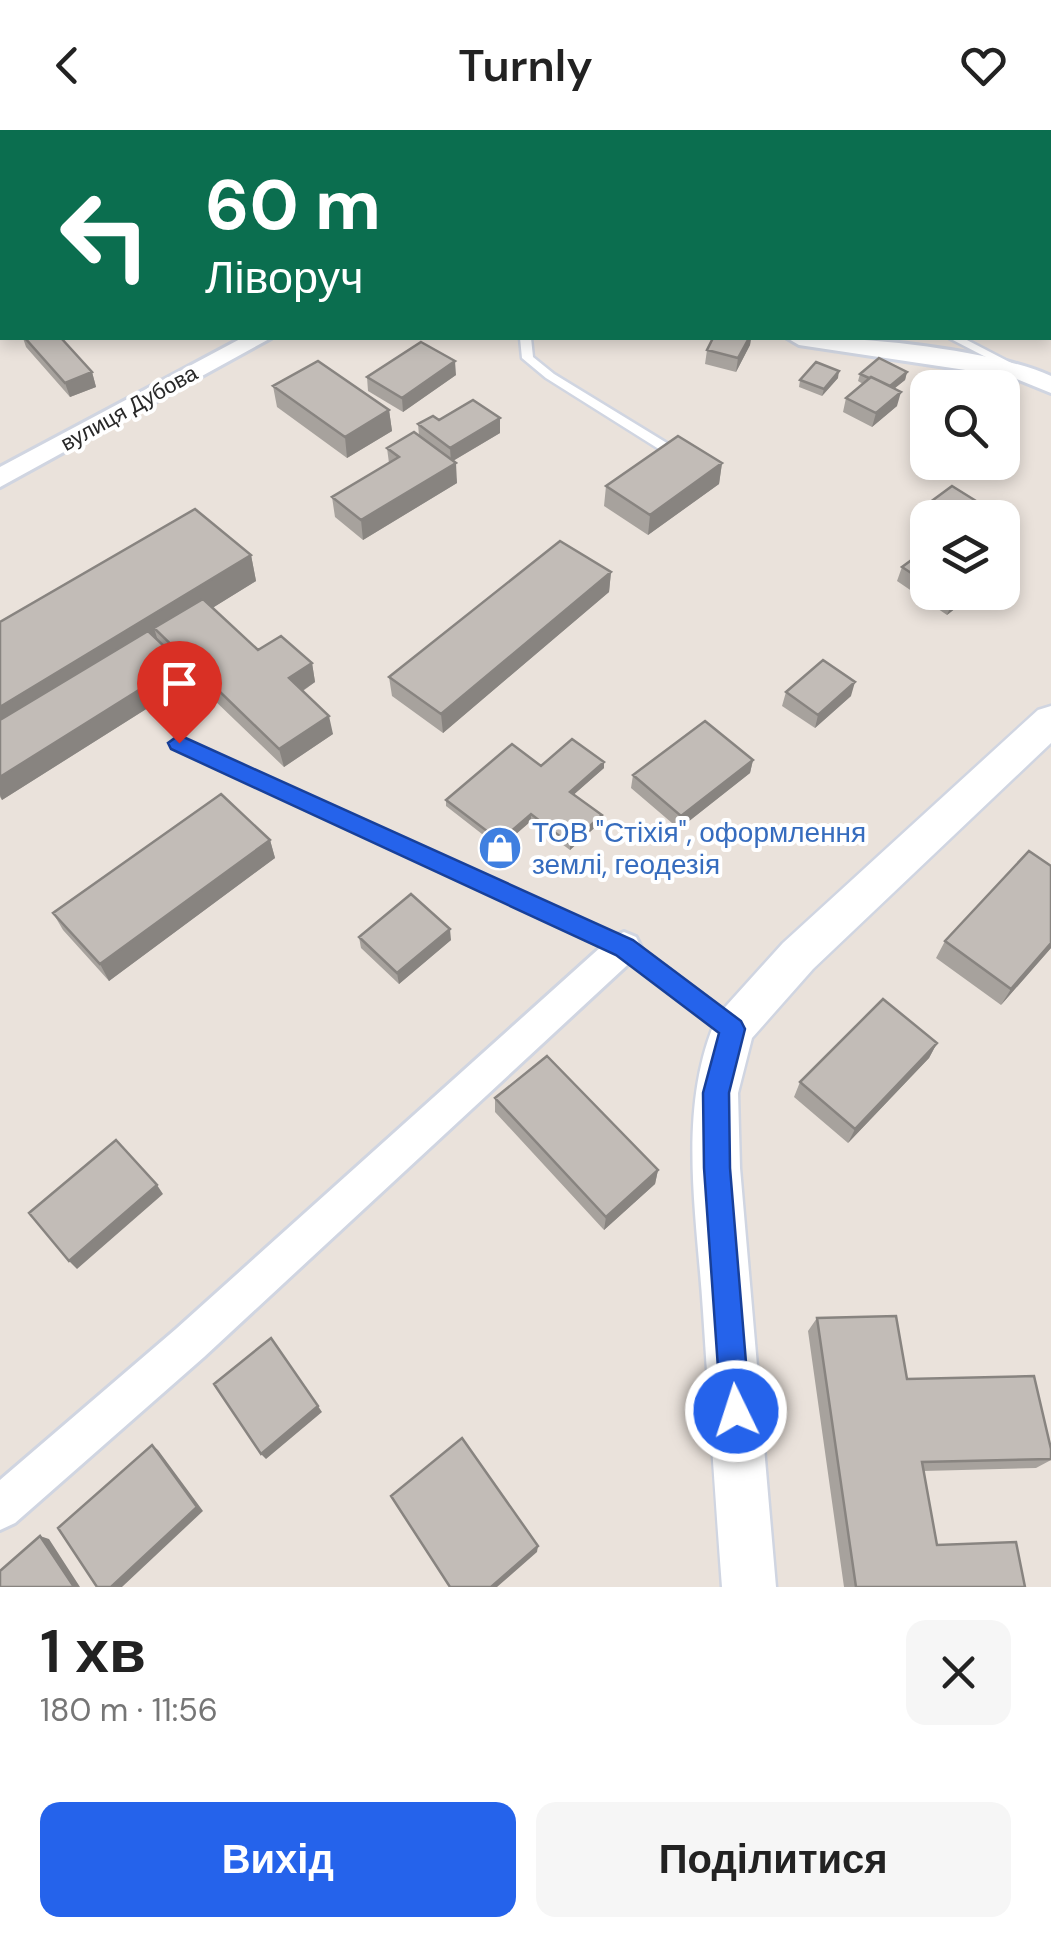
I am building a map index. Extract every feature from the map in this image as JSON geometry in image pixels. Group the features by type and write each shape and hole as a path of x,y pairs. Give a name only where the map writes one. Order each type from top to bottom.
{"street":[{"name":"вулиця Дубова","path":"0,478 255,340"},
{"path":"813,340 1018,370"},
{"path":"1020,371 1051,384"},
{"path":"750,1587 717,1168 716,1093 733,1029 798,956 1051,720"},
{"path":"0,1508 190,1342 624,947"}],"lane":[{"path":"526,340 528,358 550,376 666,448"},
{"path":"959,340 1018,370"},
{"path":"179,743 624,947 733,1029"}],"building":[{"path":"27,340 63,340 92,372 65,383"},
{"path":"712,340 748,340 738,358 707,350"},
{"path":"421,342 455,361 402,398 367,377"},
{"path":"879,358 907,372 890,386 860,374"},
{"path":"318,361 389,410 345,437 273,386"},
{"path":"816,362 839,371 824,389 800,380"},
{"path":"871,377 901,392 876,413 846,398"},
{"path":"473,400 500,418 450,448 418,424 433,416 439,420"},
{"path":"414,432 456,463 361,520 332,497 399,457 387,448"},
{"path":"678,436 722,463 650,515 606,486"},
{"path":"952,486 975,500 933,500"},
{"path":"195,509 251,555 0,707 0,622"},
{"path":"560,541 611,572 441,714 389,677"},
{"path":"203,599 258,650 281,636 312,663 289,678 329,716 279,749 154,628"},
{"path":"148,631 182,663 0,777 0,720"},
{"path":"823,660 855,682 818,715 786,692"},
{"path":"705,721 753,760 681,816 633,775"},
{"path":"572,739 604,762 570,792 602,815 570,844 531,814 500,841 446,800 512,744 541,766"},
{"path":"221,794 270,840 100,964 53,913"},
{"path":"1029,851 1051,866 1051,943 1011,989 945,941"},
{"path":"411,894 450,929 397,973 359,937"},
{"path":"883,999 937,1043 855,1129 800,1082"},
{"path":"547,1056 658,1170 606,1217 495,1098"},
{"path":"116,1140 157,1185 69,1261 29,1213"},
{"path":"896,1316 907,1379 1034,1376 1051,1459 922,1462 937,1545 1016,1542 1025,1587 856,1587 817,1318"},
{"path":"271,1338 318,1406 261,1454 214,1384"},
{"path":"462,1438 538,1546 491,1587 450,1587 391,1496"},
{"path":"152,1445 197,1507 111,1587 97,1587 58,1528"},
{"path":"40,1536 74,1587 0,1587 0,1571"}],"place":[{"name":"ТОВ \"Стіхія\", оформлення землі, геодезія","path":"500,848"}],"route":[{"path":"179,743 624,947 733,1029 716,1093 717,1168 736,1411"}]}
